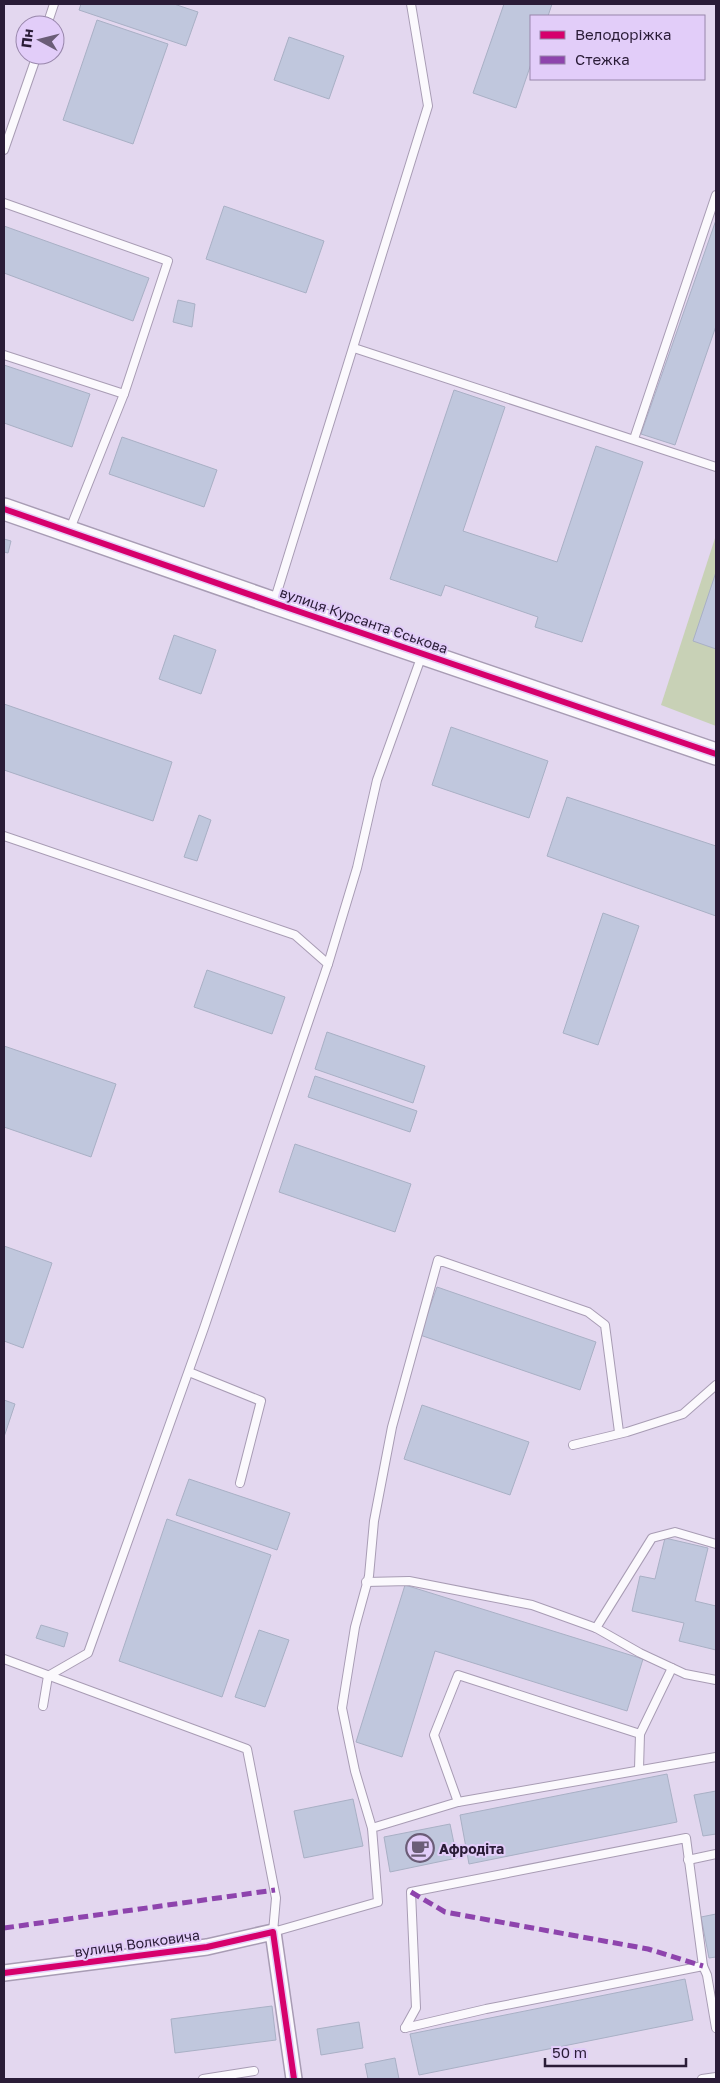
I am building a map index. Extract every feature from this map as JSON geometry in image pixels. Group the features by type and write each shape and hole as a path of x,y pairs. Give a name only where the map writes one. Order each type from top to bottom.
{"street":[{"name":"вулиця Курсанта Єськова","path":"4,509 274,604 716,754"},
{"name":"вулиця Волковича","path":"4,1973 207,1946 273,1932"},
{"path":"273,1932 294,2079"}],"lane":[{"path":"274,604 428,106 411,4"},
{"path":"4,150 34,65"},
{"path":"634,439 716,195"},
{"path":"4,203 168,261 124,394 69,531"},
{"path":"354,348 634,439 716,468"},
{"path":"4,355 124,394"},
{"path":"48,1676 88,1653 189,1372 328,964 358,868 377,780 423,653"},
{"path":"4,836 295,935 328,964"},
{"path":"4,1659 247,1749 276,1898 273,1932 378,1902 372,1828 355,1771 342,1708 355,1627 372,1551 374,1521 392,1427 438,1260 588,1312 605,1325 619,1432"},
{"path":"189,1372 261,1401 240,1483"},
{"path":"573,1445 619,1432 627,1432 683,1414 716,1385"},
{"path":"596,1628 652,1538 676,1532 716,1544"},
{"path":"366,1582 409,1581 532,1605 596,1628 685,1674 716,1680"},
{"path":"639,1769 640,1734 672,1668"},
{"path":"458,1802 434,1735 458,1675 640,1734"},
{"path":"43,1706 48,1676"},
{"path":"372,1828 458,1802 716,1757"},
{"path":"702,1966 486,2009 405,2028 416,2008 411,1892 686,1838 702,1966 707,1975 716,2028"},
{"path":"688,1860 716,1854"},
{"path":"707,1975 716,1974"},
{"path":"203,2079 254,2071"},
{"path":"702,2079 716,2076"}],"green space":[{"path":"716,535 716,726 661,705"}],"building":[{"path":"81,4 174,4 198,12 186,46 79,10"},
{"path":"504,4 552,4 548,15 530,15 530,67 516,108 473,93"},
{"path":"97,20 168,44 133,144 63,120"},
{"path":"289,37 344,56 329,99 274,80"},
{"path":"224,206 324,241 306,293 206,259"},
{"path":"716,220 716,326 675,445 641,434"},
{"path":"4,226 149,278 133,321 4,273"},
{"path":"178,300 195,304 192,327 173,322"},
{"path":"4,365 90,394 72,447 4,423"},
{"path":"454,390 505,407 463,531 557,562 596,446 643,462 582,642 535,627 538,617 445,585 441,596 390,579"},
{"path":"122,437 217,470 204,507 109,474"},
{"path":"4,539 11,541 8,553 4,552"},
{"path":"716,572 716,649 693,641"},
{"path":"174,635 216,650 201,694 159,679"},
{"path":"4,704 172,762 153,821 4,770"},
{"path":"451,727 548,761 529,818 432,785"},
{"path":"567,797 716,846 716,916 547,856"},
{"path":"199,815 211,820 197,861 184,857"},
{"path":"603,913 639,926 598,1045 563,1033"},
{"path":"207,970 285,997 272,1034 194,1007"},
{"path":"327,1032 425,1066 413,1103 315,1069"},
{"path":"4,1046 116,1084 91,1157 4,1127"},
{"path":"315,1076 417,1111 410,1132 308,1097"},
{"path":"295,1144 411,1184 395,1232 279,1192"},
{"path":"4,1246 52,1263 23,1348 4,1341"},
{"path":"437,1287 596,1342 580,1390 420,1335"},
{"path":"4,1400 15,1404 4,1437"},
{"path":"422,1405 529,1442 510,1495 404,1459"},
{"path":"189,1479 290,1513 277,1550 176,1515"},
{"path":"167,1519 271,1555 222,1697 119,1661"},
{"path":"665,1538 708,1548 695,1601 716,1606 716,1650 679,1641 684,1623 632,1611 640,1576 655,1579"},
{"path":"405,1585 643,1659 627,1711 435,1651 402,1757 356,1742"},
{"path":"41,1625 68,1633 64,1647 36,1638"},
{"path":"259,1630 289,1640 265,1707 235,1697"},
{"path":"667,1774 677,1822 469,1864 460,1815"},
{"path":"716,1791 716,1834 703,1836 694,1795"},
{"path":"353,1799 363,1846 304,1858 294,1811"},
{"name":"Афродіта","path":"450,1824 457,1858 390,1872 384,1837"},
{"path":"716,1914 716,1957 709,1958 701,1917"},
{"path":"685,1979 693,2020 419,2075 410,2034"},
{"path":"272,2006 276,2040 175,2053 171,2019"},
{"path":"359,2022 363,2048 321,2055 317,2029"},
{"path":"395,2058 399,2079 368,2079 365,2064"}],"marked path":[{"path":"4,1928 275,1890"},
{"path":"411,1892 445,1912 648,1949 703,1966"}],"cycle path":[{"path":"4,509 716,754"},
{"path":"4,1973 207,1947 273,1932 294,2079"}],"place":[{"name":"Афродіта","path":"420,1848"}]}
